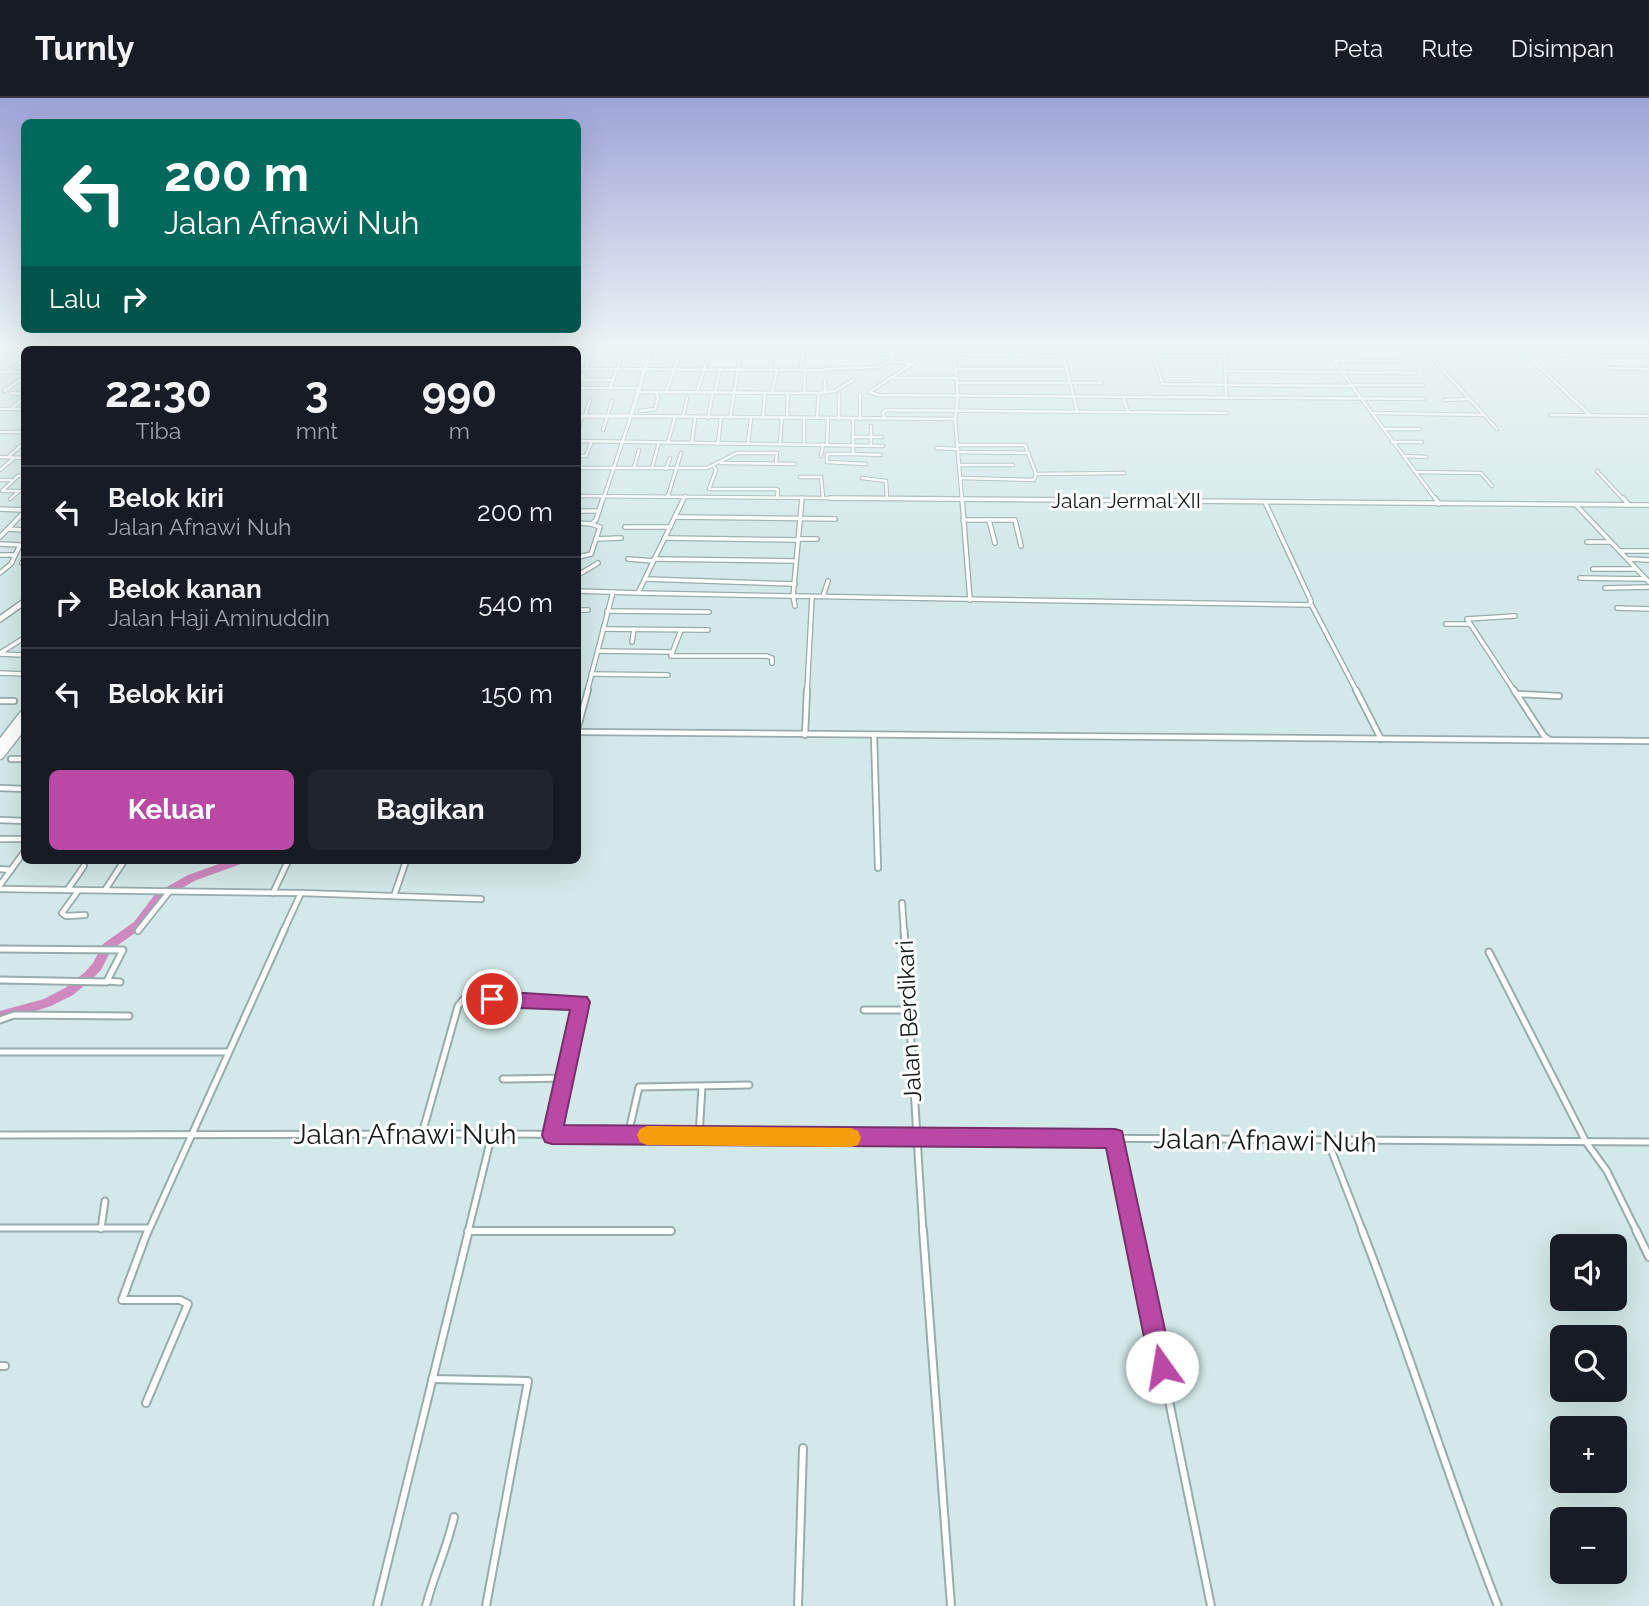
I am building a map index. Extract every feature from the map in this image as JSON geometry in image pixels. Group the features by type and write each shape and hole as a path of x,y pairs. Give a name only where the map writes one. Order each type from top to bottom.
{"highway":[{"path":"0,745 21,718"},
{"path":"0,755 21,728"}],"main road":[{"path":"0,619 21,604"}],"street":[{"path":"956,415 970,600"},
{"path":"1373,415 1439,503"},
{"path":"1483,415 1497,429"},
{"path":"1609,415 1649,416"},
{"path":"582,416 955,419"},
{"path":"603,430 608,416"},
{"path":"591,524 595,521 631,416"},
{"path":"1642,416 1649,422"},
{"path":"668,442 675,417"},
{"path":"692,442 695,418"},
{"path":"718,443 721,418"},
{"path":"748,443 751,418"},
{"path":"780,443 784,418"},
{"path":"804,418 804,443"},
{"path":"821,456 828,418"},
{"path":"853,419 853,454"},
{"path":"871,426 871,446"},
{"path":"1382,429 1420,429"},
{"path":"0,432 21,432"},
{"path":"853,437 882,437"},
{"path":"581,441 883,446"},
{"path":"581,456 586,455 592,441"},
{"path":"652,468 659,442"},
{"path":"1392,442 1422,442"},
{"path":"958,449 1023,445 1029,453 1036,474 1034,480 961,478"},
{"path":"8,457 21,446"},
{"path":"936,448 1029,453"},
{"path":"634,468 639,450"},
{"path":"581,468 714,467 739,452 777,453 776,463"},
{"path":"668,496 681,453"},
{"path":"866,464 827,462 827,454 881,455"},
{"path":"1402,456 1426,457"},
{"path":"0,470 15,457"},
{"path":"0,458 21,458"},
{"path":"666,469 670,458"},
{"path":"681,469 688,462"},
{"path":"720,463 795,464"},
{"path":"960,465 1013,465"},
{"path":"714,467 716,470 709,489 782,488"},
{"path":"1597,471 1630,505"},
{"path":"1415,472 1481,473 1492,486"},
{"path":"1036,474 1124,473"},
{"path":"19,491 2,491 21,476"},
{"path":"800,477 822,478 823,498"},
{"path":"862,478 886,481 887,499"},
{"path":"0,480 11,480"},
{"path":"776,489 777,498"},
{"path":"10,499 19,491"},
{"name":"Jalan Jermal XII","path":"581,496 1649,505"},
{"path":"638,593 685,496"},
{"path":"795,606 793,596 802,498"},
{"path":"1265,502 1311,604 1381,739"},
{"path":"1575,505 1648,583"},
{"path":"0,509 21,513"},
{"path":"0,515 6,509"},
{"path":"581,511 598,511"},
{"path":"10,517 21,514"},
{"path":"1,535 21,516"},
{"path":"676,517 835,519"},
{"path":"963,520 1016,521 1021,546"},
{"path":"989,520 995,543"},
{"path":"581,523 600,527 590,556 581,557"},
{"path":"625,527 671,527"},
{"path":"8,529 21,530"},
{"path":"596,539 621,538"},
{"path":"665,538 817,539"},
{"path":"1587,542 1609,542"},
{"path":"0,544 20,544 11,564 0,573"},
{"path":"1619,551 1649,551"},
{"path":"0,555 15,555"},
{"path":"628,559 797,561"},
{"path":"1627,559 1649,560"},
{"path":"581,573 598,563"},
{"path":"1593,569 1636,569"},
{"path":"1580,578 1648,583"},
{"path":"645,579 795,584"},
{"path":"823,597 828,581"},
{"path":"1605,588 1648,583"},
{"path":"581,591 1311,604"},
{"path":"581,715 612,592"},
{"path":"806,735 812,597"},
{"path":"1617,608 1649,609"},
{"path":"581,610 588,610"},
{"path":"607,611 709,612"},
{"path":"1515,616 1467,618 1544,736 1550,740"},
{"path":"1446,624 1469,624"},
{"path":"603,629 708,630"},
{"path":"632,642 634,629"},
{"path":"671,652 681,630"},
{"path":"0,653 21,641"},
{"path":"598,651 671,652"},
{"path":"671,652 671,656 766,656 772,658 772,663"},
{"path":"0,653 21,655"},
{"path":"0,673 21,674"},
{"path":"591,674 668,675"},
{"path":"1516,694 1559,696"},
{"path":"0,701 15,701"},
{"path":"581,732 1649,741"},
{"path":"874,735 878,868"},
{"path":"11,759 21,759"},
{"path":"0,788 21,789"},
{"path":"0,820 21,821"},
{"path":"0,839 21,839"},
{"path":"0,887 21,856"},
{"path":"105,890 122,864"},
{"path":"273,893 287,864"},
{"path":"394,896 405,864"},
{"path":"68,890 85,866"},
{"path":"0,869 11,870"},
{"path":"105,876 114,876"},
{"path":"0,887 481,899"},
{"path":"78,890 62,913 66,916 85,915"},
{"path":"138,931 169,892"},
{"path":"146,1403 188,1304 180,1300 122,1300 149,1228 301,893"},
{"name":"Jalan Berdikari","path":"902,903 916,1139 951,1606"},
{"path":"0,949 109,949 124,952 108,982"},
{"path":"1489,952 1586,1142 1607,1171 1649,1257"},
{"path":"0,980 120,982"},
{"path":"422,1135 460,1001 469,998 580,1002 552,1135"},
{"path":"864,1010 910,1010"},
{"path":"0,1020 14,1015 129,1016"},
{"path":"0,1052 228,1052"},
{"path":"503,1079 565,1078"},
{"path":"628,1135 639,1087 749,1085"},
{"path":"699,1136 702,1087"},
{"path":"377,1606 492,1134"},
{"name":"Jalan Afnawi Nuh","path":"0,1135 492,1134 1649,1142"},
{"path":"1115,1138 1211,1606"},
{"path":"1326,1139 1405,1339 1456,1499 1498,1606"},
{"path":"102,1229 105,1201"},
{"path":"0,1228 149,1228"},
{"path":"468,1231 671,1231"},
{"path":"432,1379 528,1381 486,1606"},
{"path":"798,1606 803,1448"},
{"path":"426,1606 434,1573 447,1550 454,1517"}],"waterway":[{"path":"0,1016 47,1003 69,991 97,967 107,947 138,925 160,896 191,878 230,864"}],"slow traffic":[{"path":"647,1135 851,1138"}],"route":[{"path":"492,999 580,1002 552,1135 1115,1138 1162,1367"}]}
